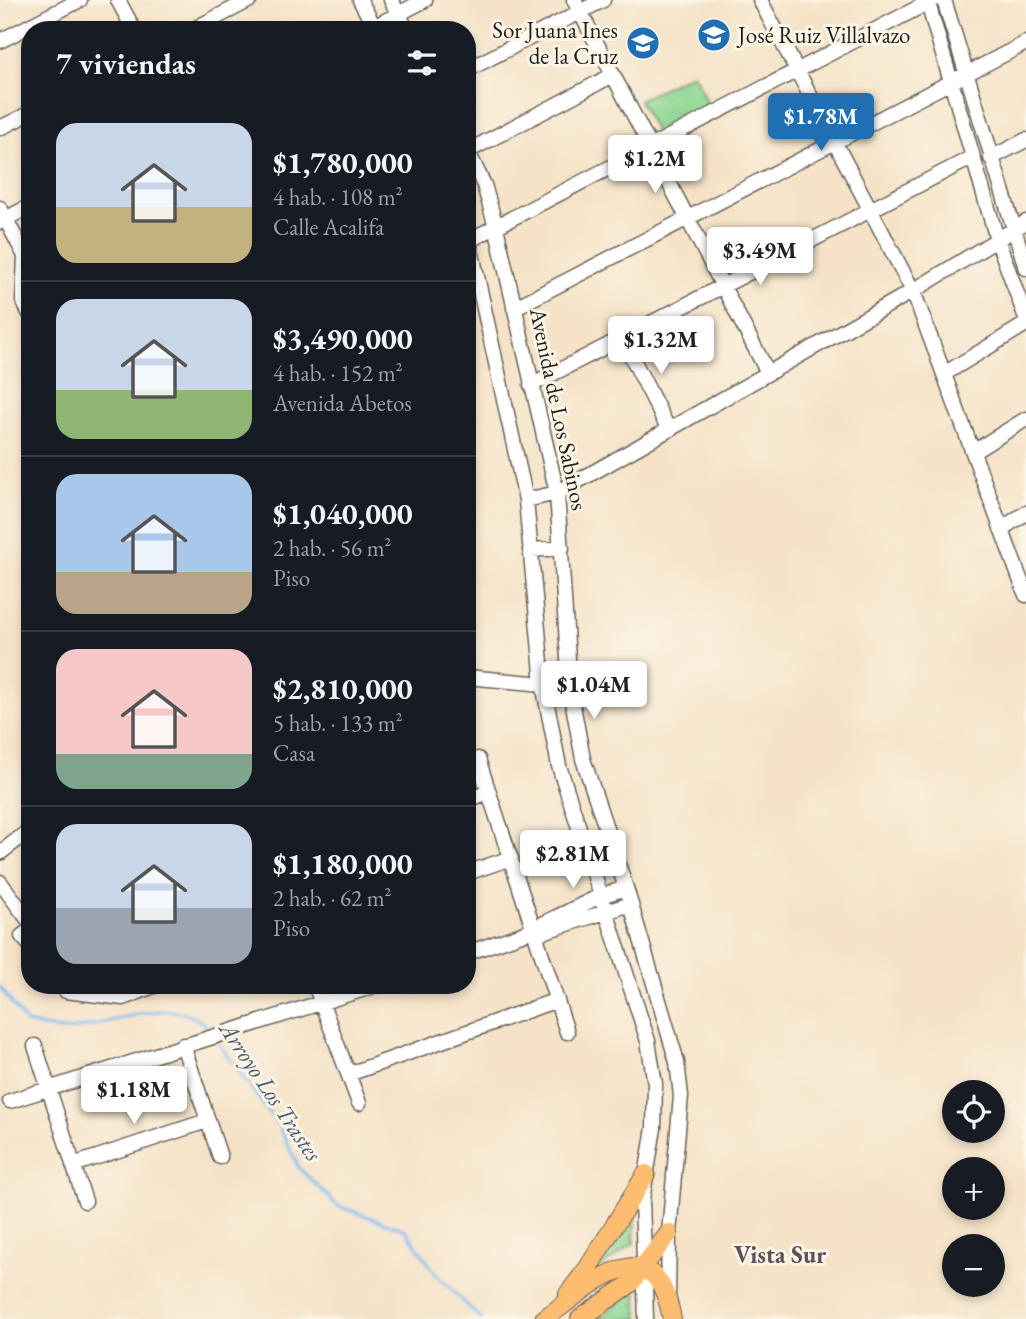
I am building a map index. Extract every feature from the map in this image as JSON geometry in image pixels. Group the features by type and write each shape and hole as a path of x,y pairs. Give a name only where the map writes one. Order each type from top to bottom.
{"main road":[{"path":"549,1315 588,1268 646,1174"},
{"path":"580,1319 630,1284 668,1233"},
{"path":"549,1315 609,1272 630,1265 643,1268 661,1283 668,1298 672,1319"}],"street":[{"path":"39,21 80,0"},
{"path":"118,0 129,21"},
{"path":"209,21 250,0"},
{"path":"360,0 369,21"},
{"path":"391,0 402,21"},
{"path":"387,21 425,0"},
{"path":"476,65 577,6 603,0"},
{"path":"760,0 913,291 1026,594"},
{"path":"944,0 1012,230 1026,268"},
{"path":"476,233 496,227 929,1 997,239 1026,318"},
{"path":"577,6 768,373"},
{"path":"0,41 21,30"},
{"path":"514,308 1026,43"},
{"path":"476,146 613,75"},
{"path":"0,128 21,118"},
{"path":"991,158 1026,140"},
{"path":"531,385 973,157"},
{"name":"Avenida de Los Sabinos","path":"476,168 496,227 557,493 570,689 583,759 631,904 677,1062 681,1096 668,1233 668,1298"},
{"path":"21,209 2,216 21,249"},
{"path":"526,500 557,493 913,291 1026,222"},
{"path":"476,272 526,500 543,684 559,765 648,1041 655,1084 654,1128 642,1200 646,1319"},
{"path":"944,374 1026,324"},
{"path":"622,338 668,430"},
{"path":"973,452 1026,419"},
{"path":"1001,528 1026,513"},
{"path":"530,550 562,548"},
{"path":"476,678 543,684"},
{"path":"478,759 510,858 530,932 567,1032"},
{"path":"476,797 489,792"},
{"path":"0,853 21,837"},
{"path":"476,870 510,858"},
{"path":"0,883 21,910"},
{"path":"530,932 600,896 626,888"},
{"path":"476,950 631,904"},
{"path":"103,994 123,998 133,994"},
{"path":"318,994 359,1103"},
{"path":"10,1101 352,994"},
{"path":"349,1074 557,1000"},
{"path":"183,1045 220,1157"},
{"path":"35,1046 85,1202"},
{"path":"73,1165 207,1121"}],"green space":[{"path":"693,73 708,104 655,131 639,100"},
{"path":"636,1201 634,1243 588,1277"},
{"path":"636,1291 639,1319 597,1319"}],"waterway":[{"name":"Arroyo Los Trastes","path":"0,987 26,1023 53,1029 69,1030 165,1011 182,1013 199,1020 212,1033"},
{"name":"Arroyo Los Trastes","path":"216,1040 279,1126 299,1168 338,1206 406,1230 436,1274 481,1319"}],"place":[{"name":"José Ruiz Villalvazo","path":"714,35"},
{"name":"Sor Juana Ines de la Cruz","path":"643,43"}],"district":[{"name":"Vista Sur","path":"780,1254"}]}
